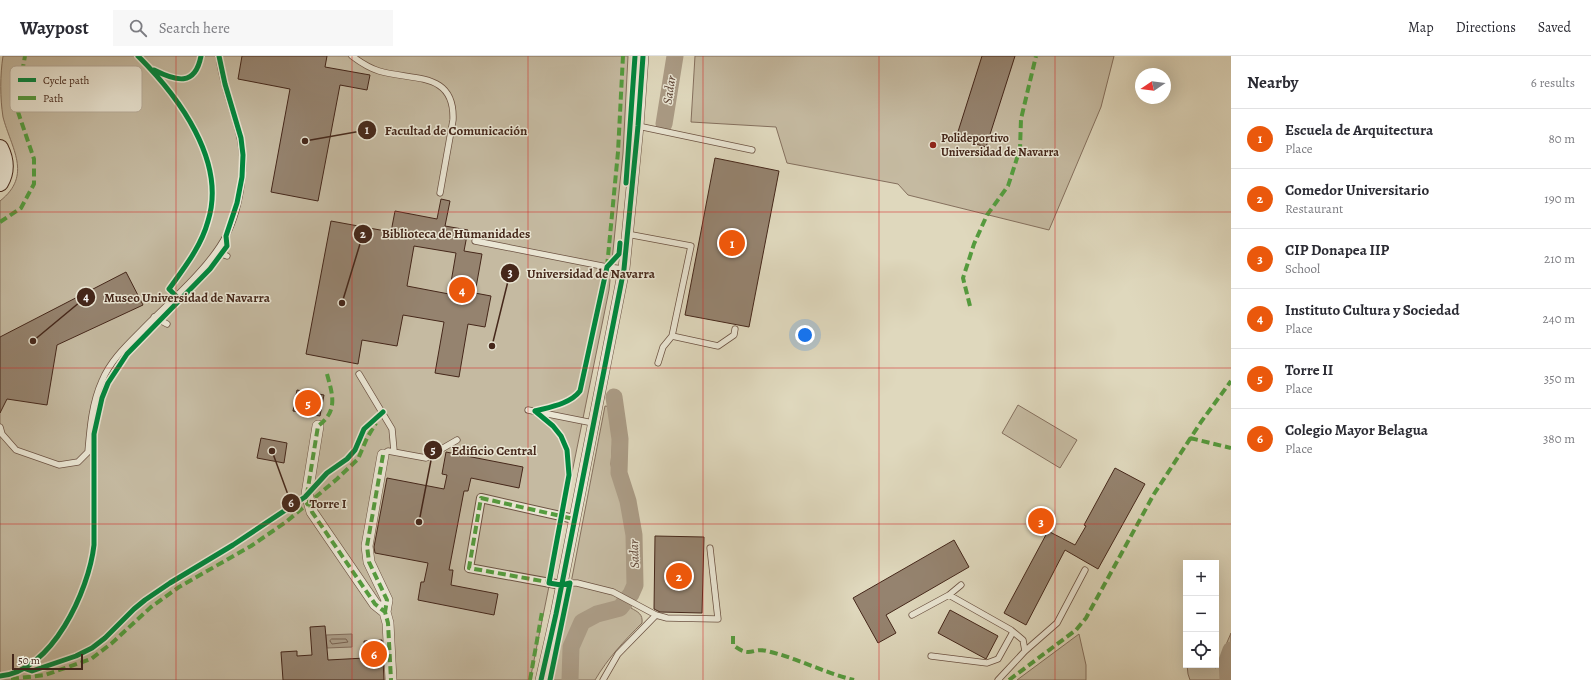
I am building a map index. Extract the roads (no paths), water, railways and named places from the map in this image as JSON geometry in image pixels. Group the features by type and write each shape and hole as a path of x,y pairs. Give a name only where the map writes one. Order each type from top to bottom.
{"main road":[{"path":"0,148 4,157 5,167 0,183"}],"street":[{"path":"541,680 566,584 574,519 624,269 638,126 643,56"},
{"path":"318,426 307,494 312,512 375,604 385,612"},
{"path":"388,453 367,546 369,562 387,600 385,612 388,623 391,680"},
{"path":"566,584 549,583 469,568 481,498 574,519"}],"lane":[{"path":"0,427 2,434 16,450 59,465 78,462 88,452 90,426 102,380 115,359 154,317 207,264 226,236 233,219 242,177 242,162 241,138 225,84 219,56"},
{"path":"352,56 370,68 436,83 446,89 451,98 453,120 440,193"},
{"path":"638,126 752,150"},
{"path":"627,234 691,246 672,336 663,347 658,363"},
{"path":"475,241 624,269"},
{"path":"216,252 227,256"},
{"path":"154,317 167,324"},
{"path":"672,336 718,346 734,335 736,329"},
{"path":"359,374 392,429 388,453 426,458 457,440"},
{"path":"528,410 593,423"},
{"path":"566,584 577,583 613,592 656,615 667,618 718,619 710,548"},
{"path":"998,680 1025,651 1057,623 1085,570"},
{"path":"912,615 949,595 961,585"},
{"path":"949,595 1013,632 1022,640 1025,651"},
{"path":"603,680 618,654 656,615"},
{"path":"931,656 987,663 998,659 1013,632"}],"water":[{"path":"352,634 352,647 327,648 326,635"}],"waterway":[{"name":"Sadar","path":"664,124 675,56"},
{"name":"Sadar","path":"570,680 571,647 582,622 597,614 620,608 631,594 635,585 634,535 628,501 619,473 620,439 614,397"},
{"path":"1228,680 1227,661 1231,650"}],"place":[{"name":"Facultad de Comunicación","path":"305,141"},
{"name":"Polideportivo Universidad de Navarra","path":"933,145"},
{"name":"Escuela de Arquitectura","path":"732,243"},
{"name":"Instituto Cultura y Sociedad","path":"462,290"},
{"name":"Biblioteca de Humanidades","path":"342,303"},
{"name":"Museo Universidad de Navarra","path":"33,341"},
{"name":"Universidad de Navarra","path":"492,346"},
{"name":"Torre II","path":"308,403"},
{"name":"Torre I","path":"272,451"},
{"name":"CIP Donapea IIP","path":"1041,521"},
{"name":"Edificio Central","path":"419,522"},
{"name":"Comedor Universitario","path":"679,576"},
{"name":"Colegio Mayor Belagua","path":"374,654"}]}
